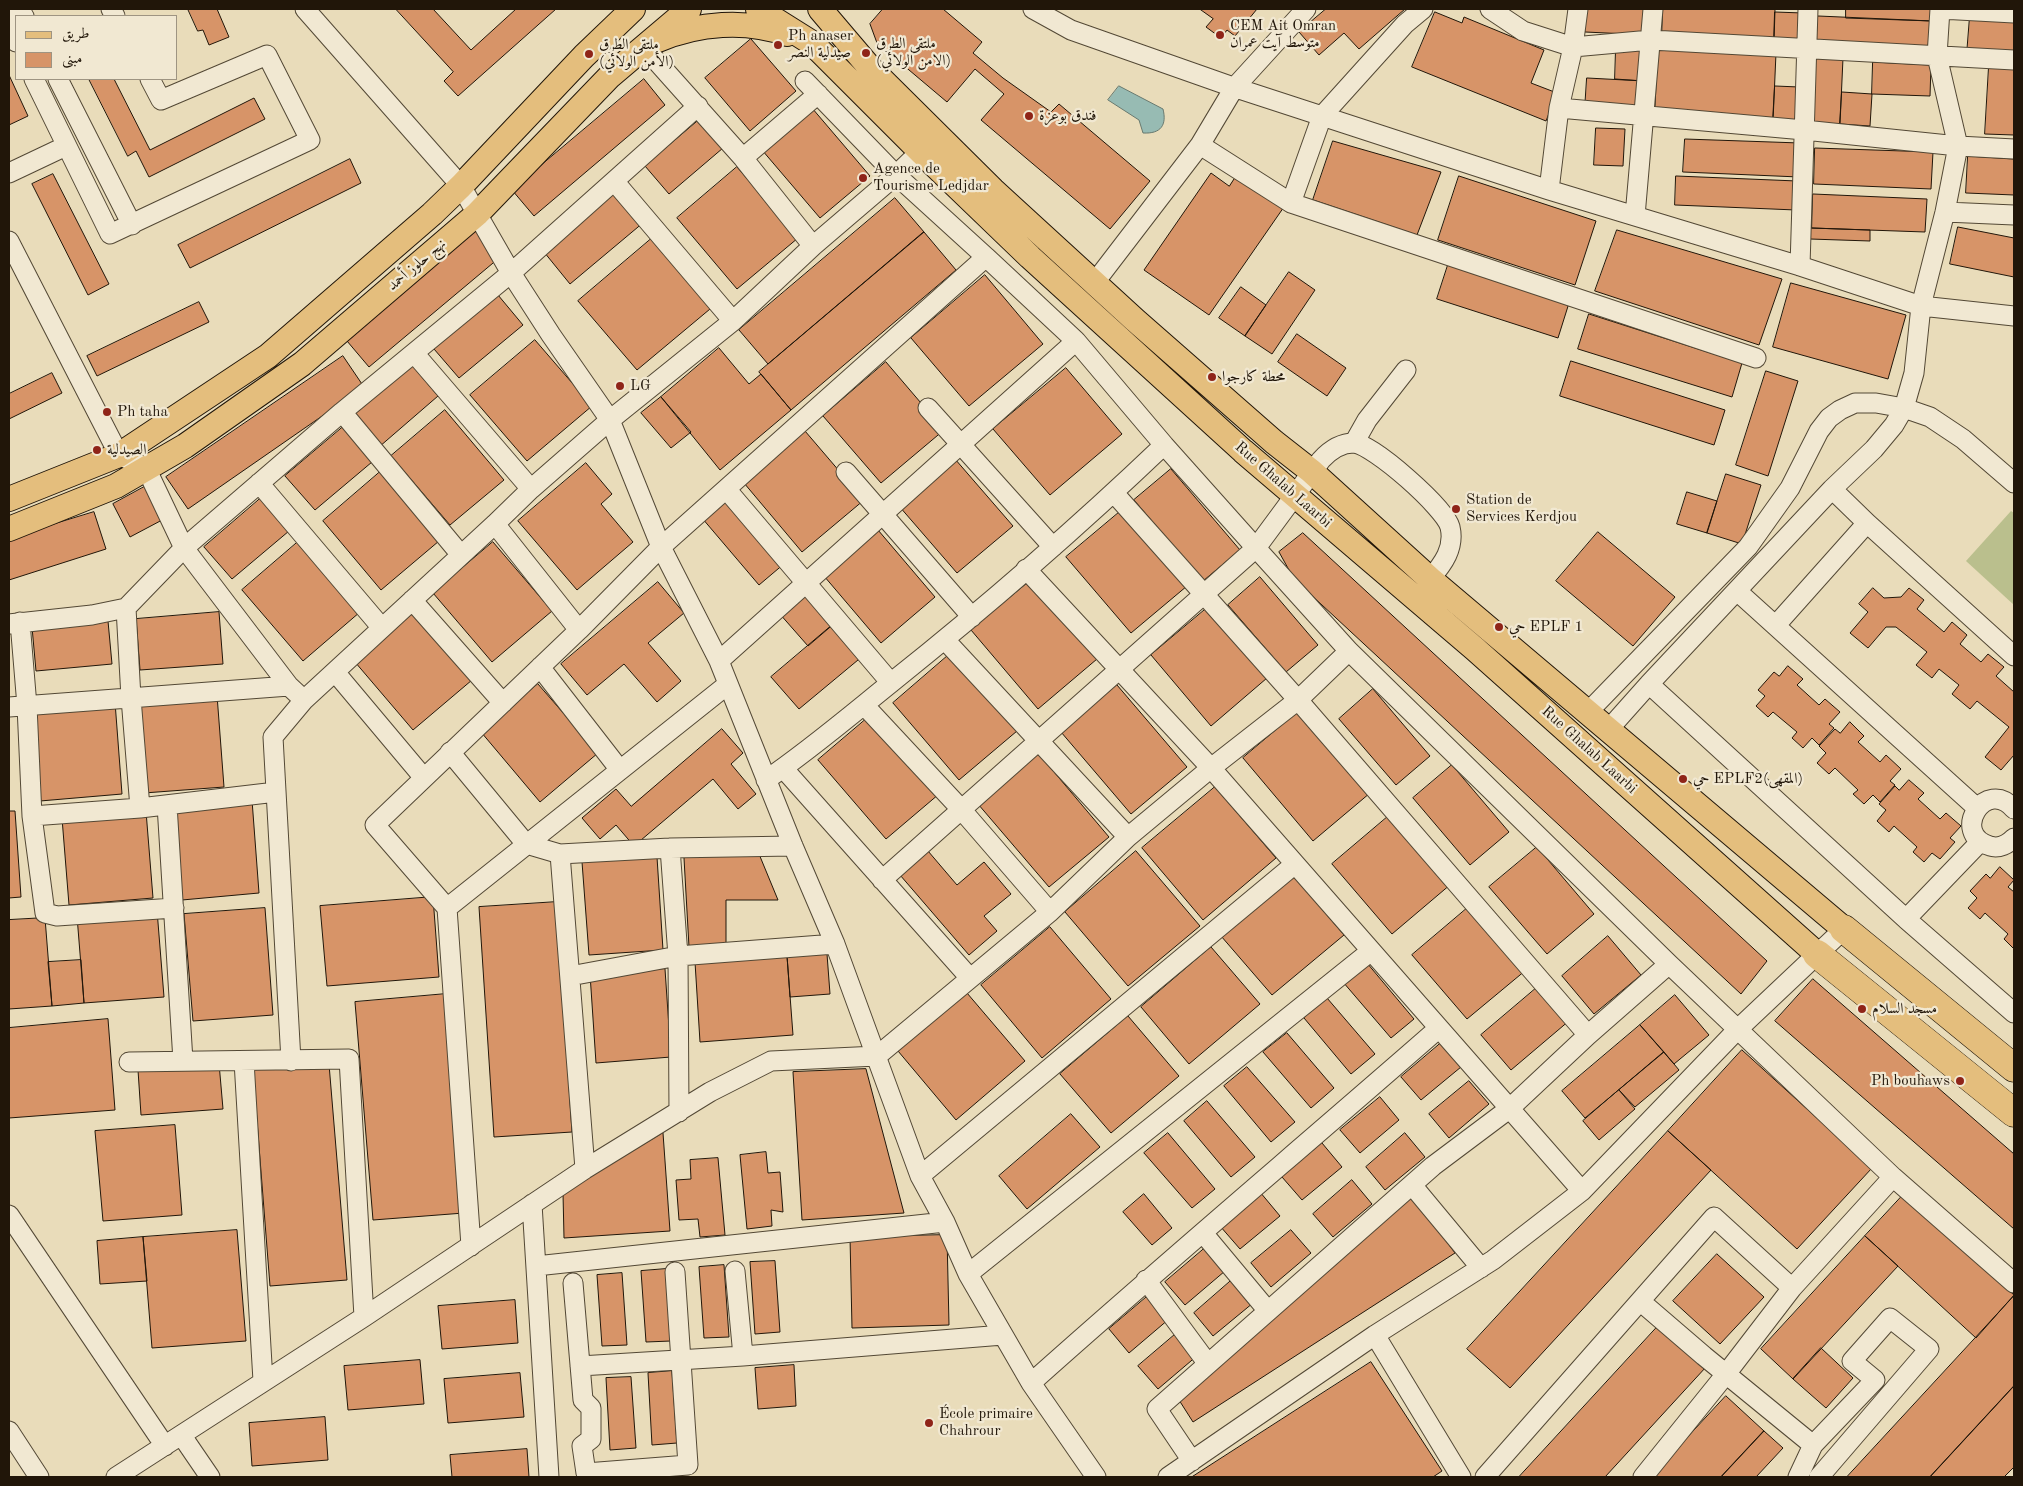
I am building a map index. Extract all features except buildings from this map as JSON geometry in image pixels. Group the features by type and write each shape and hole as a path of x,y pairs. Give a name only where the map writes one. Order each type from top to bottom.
{"highway":[{"path":"1844,929 2014,1068"},
{"path":"1817,954 2014,1112"}],"main road":[{"name":"نهج حلوز أحمد","path":"9,498 119,455 268,356 425,221 461,186 584,56 633,9"},
{"name":"نهج حلوز أحمد","path":"9,529 116,486 200,436 302,364 478,214 610,76 643,46 689,9"},
{"name":"Rue Ghalab Laarbi","path":"758,9 812,43 1030,257 1293,495 1440,619 1817,954"},
{"name":"Rue Ghalab Laarbi","path":"820,9 871,69 993,190 1047,239 1430,579 1844,929"},
{"path":"643,46 675,33 710,26 744,25 770,29 812,43"},
{"path":"1030,257 1047,239"},
{"path":"1440,619 1455,600"}],"street":[{"path":"11,9 22,15"},
{"path":"305,9 461,186 511,273 610,420 661,547 719,661 727,685 835,944 920,1176 945,1222 968,1274 1003,1336 1031,1383 1096,1477"},
{"path":"1033,9 1071,30 1234,88 1549,190 1800,266 1921,306 2014,316"},
{"path":"1095,282 1200,145 1234,88 1306,9"},
{"path":"1292,203 1322,116 1405,24 1423,9"},
{"path":"1490,9 1523,31 1573,47 1652,40 2014,60"},
{"path":"1549,190 1559,108 1573,47 1578,9"},
{"path":"1636,216 1652,40 1653,9"},
{"path":"1800,266 1808,9"},
{"path":"1608,730 1832,489 1874,449 1894,425 1904,408 1914,373 1921,306 1945,212 1958,146 1937,56 1940,9 2014,13"},
{"path":"9,26 15,40"},
{"path":"643,46 743,158 813,246"},
{"path":"34,80 110,234 310,140 267,55 161,100 151,80"},
{"path":"59,80 132,225"},
{"path":"805,81 896,174 1076,341 1164,445 1348,652 1737,1030 1893,1177 2014,1283"},
{"path":"743,158 818,94"},
{"path":"174,908 57,916 45,913 18,707 14,623 92,615 126,608 184,548 342,412 511,273 698,106"},
{"path":"1559,108 1958,146 2014,149"},
{"path":"291,1061 273,737 304,700 495,524 531,488 610,420 733,321 813,246 921,152 937,134"},
{"path":"1200,145 1292,203 1756,358"},
{"path":"9,173 66,146"},
{"path":"614,181 733,321"},
{"path":"1945,212 2014,216"},
{"path":"9,241 119,455 146,468 184,548 289,686 304,700"},
{"path":"471,1246 446,908 375,825 579,630 661,547 986,257"},
{"path":"719,661 1076,341"},
{"path":"414,353 531,488"},
{"path":"1354,443 1367,420 1406,370"},
{"path":"1588,712 1748,546 1790,488 1819,432 1829,418 1840,410 1856,403 1876,403 1904,408 1930,417 1945,426 2014,483"},
{"path":"928,408 1053,547"},
{"path":"342,412 461,555"},
{"path":"882,880 960,808 1120,670 1256,548 1293,495 1330,450 1354,443 1367,447 1378,454 1444,514 1450,527 1451,541 1448,555 1430,579"},
{"path":"766,780 945,640 1114,493 1164,445"},
{"path":"846,472 972,617"},
{"path":"259,484 382,628"},
{"path":"1832,489 1867,524 2014,656"},
{"path":"727,490 891,683"},
{"path":"1114,493 1298,700 1588,1035"},
{"path":"495,524 579,630"},
{"path":"1776,625 1867,524"},
{"path":"1026,569 1211,768 1582,1192"},
{"path":"1737,591 1977,808"},
{"path":"412,600 502,702"},
{"path":"126,608 140,808"},
{"path":"945,640 1128,836"},
{"path":"116,1477 364,1317 586,1169 710,1092 771,1061 877,1056 1050,912 1128,836 1298,700 1348,652"},
{"path":"540,667 620,770"},
{"path":"335,672 424,778"},
{"path":"1649,684 1906,919 2014,1013"},
{"path":"446,908 727,685"},
{"path":"18,707 289,686"},
{"path":"864,705 960,808 1050,912"},
{"path":"450,752 526,844 560,854 670,848 793,846"},
{"path":"783,768 970,978"},
{"path":"32,816 140,808 276,792"},
{"path":"2014,807 1998,799 1983,803 1977,808 1971,822 1975,836 1980,842 1993,847 2007,844 2014,839"},
{"path":"167,805 183,1061"},
{"path":"1906,919 1980,842"},
{"path":"670,848 678,956 679,1112"},
{"path":"560,854 586,1169"},
{"path":"920,1176 1295,864"},
{"path":"1168,1477 1375,1336 1480,1268 1582,1192 1737,1030 1844,929"},
{"path":"570,976 678,956 835,944"},
{"path":"968,1274 1371,951"},
{"path":"1192,1461 1157,1409 1433,1166 1509,1108 1669,964"},
{"path":"1031,1383 1146,1280 1203,1233 1439,1028"},
{"path":"129,1062 349,1059 364,1317"},
{"path":"244,1061 263,1381"},
{"path":"1643,1477 1792,1288 1893,1177"},
{"path":"1412,1184 1480,1268"},
{"path":"532,1204 549,1477"},
{"path":"9,1216 164,1446"},
{"path":"1485,1477 1714,1217 1792,1288"},
{"path":"536,1266 945,1222"},
{"path":"1203,1233 1268,1311"},
{"path":"736,1270 743,1356"},
{"path":"573,1283 583,1400 591,1408 591,1439 582,1446 586,1473 689,1471 675,1272"},
{"path":"1146,1280 1208,1364"},
{"path":"1640,1301 1813,1445"},
{"path":"1798,1477 1813,1445 1875,1380 1852,1361 1890,1318 1929,1349 1820,1477"},
{"path":"580,1366 743,1356 1003,1336"},
{"path":"1375,1336 1461,1477"},
{"path":"9,1431 39,1477"},
{"path":"182,1436 210,1477"}],"green space":[{"path":"2011,511 2014,513 2014,605 1966,561"}],"water":[{"path":"1119,86 1163,109 1164,120 1158,130 1143,133 1139,120 1108,100"}],"place":[{"name":"CEM Ait Omran متوسط آيت عمران","path":"1220,35"},
{"name":"Ph anaser صيدلية النصر","path":"778,45"},
{"name":"ملتقى الطرق (الامن الولائي)","path":"866,53"},
{"name":"ملتقى الطرق (الأمن الولائي)","path":"589,54"},
{"name":"فندق بوعزة","path":"1029,116"},
{"name":"Agence de Tourisme Ledjdar","path":"863,178"},
{"name":"محطة كارجوا","path":"1212,377"},
{"name":"LG","path":"620,386"},
{"name":"Ph taha","path":"107,412"},
{"name":"الصيدلية","path":"97,450"},
{"name":"Station de Services Kerdjou","path":"1456,509"},
{"name":"حي EPLF 1","path":"1499,627"},
{"name":"حي EPLF2(المقهى)","path":"1683,779"},
{"name":"مسجد السلام","path":"1862,1009"},
{"name":"Ph bouhaws","path":"1960,1081"},
{"name":"École primaire Chahrour","path":"929,1423"}]}
